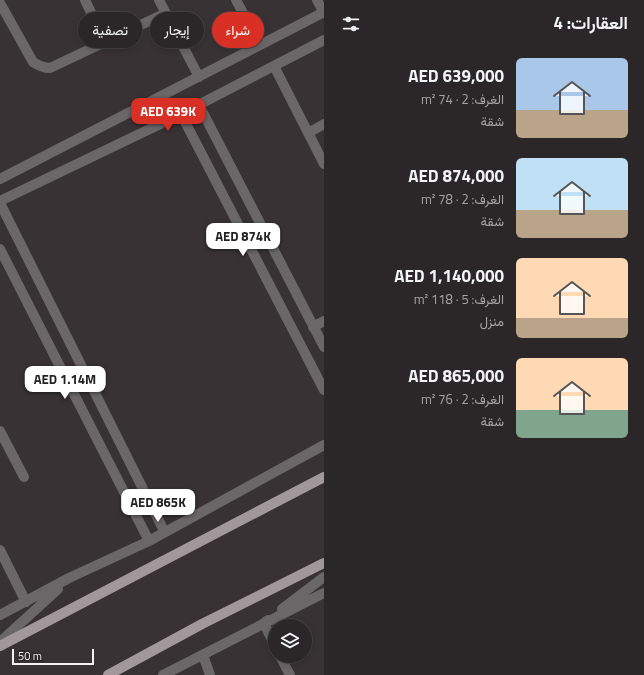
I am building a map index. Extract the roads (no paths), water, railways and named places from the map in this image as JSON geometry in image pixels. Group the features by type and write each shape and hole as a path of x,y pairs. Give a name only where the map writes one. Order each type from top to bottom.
{"main road":[{"path":"0,646 324,477"},
{"path":"108,675 202,624 324,563"}],"street":[{"path":"85,0 91,12"},
{"path":"159,0 165,12"},
{"path":"236,0 242,12"},
{"path":"264,43 324,13 316,0"},
{"path":"0,3 24,48 33,62 39,66 50,68 92,48"},
{"path":"164,531 0,202 199,105 324,40"},
{"path":"184,48 199,76"},
{"path":"0,179 254,48"},
{"path":"274,66 324,164"},
{"path":"199,105 324,347"},
{"path":"181,114 324,390"},
{"path":"308,133 324,124"},
{"path":"0,249 149,541"},
{"path":"314,327 324,321"},
{"path":"0,432 24,477"},
{"path":"0,616 69,578 149,541 164,531 324,445"},
{"path":"0,550 26,602"},
{"path":"264,623 324,577"},
{"path":"0,642 69,578"},
{"path":"163,675 324,593"},
{"path":"264,623 268,631"},
{"path":"203,655 210,675"},
{"path":"284,663 290,675"}]}
